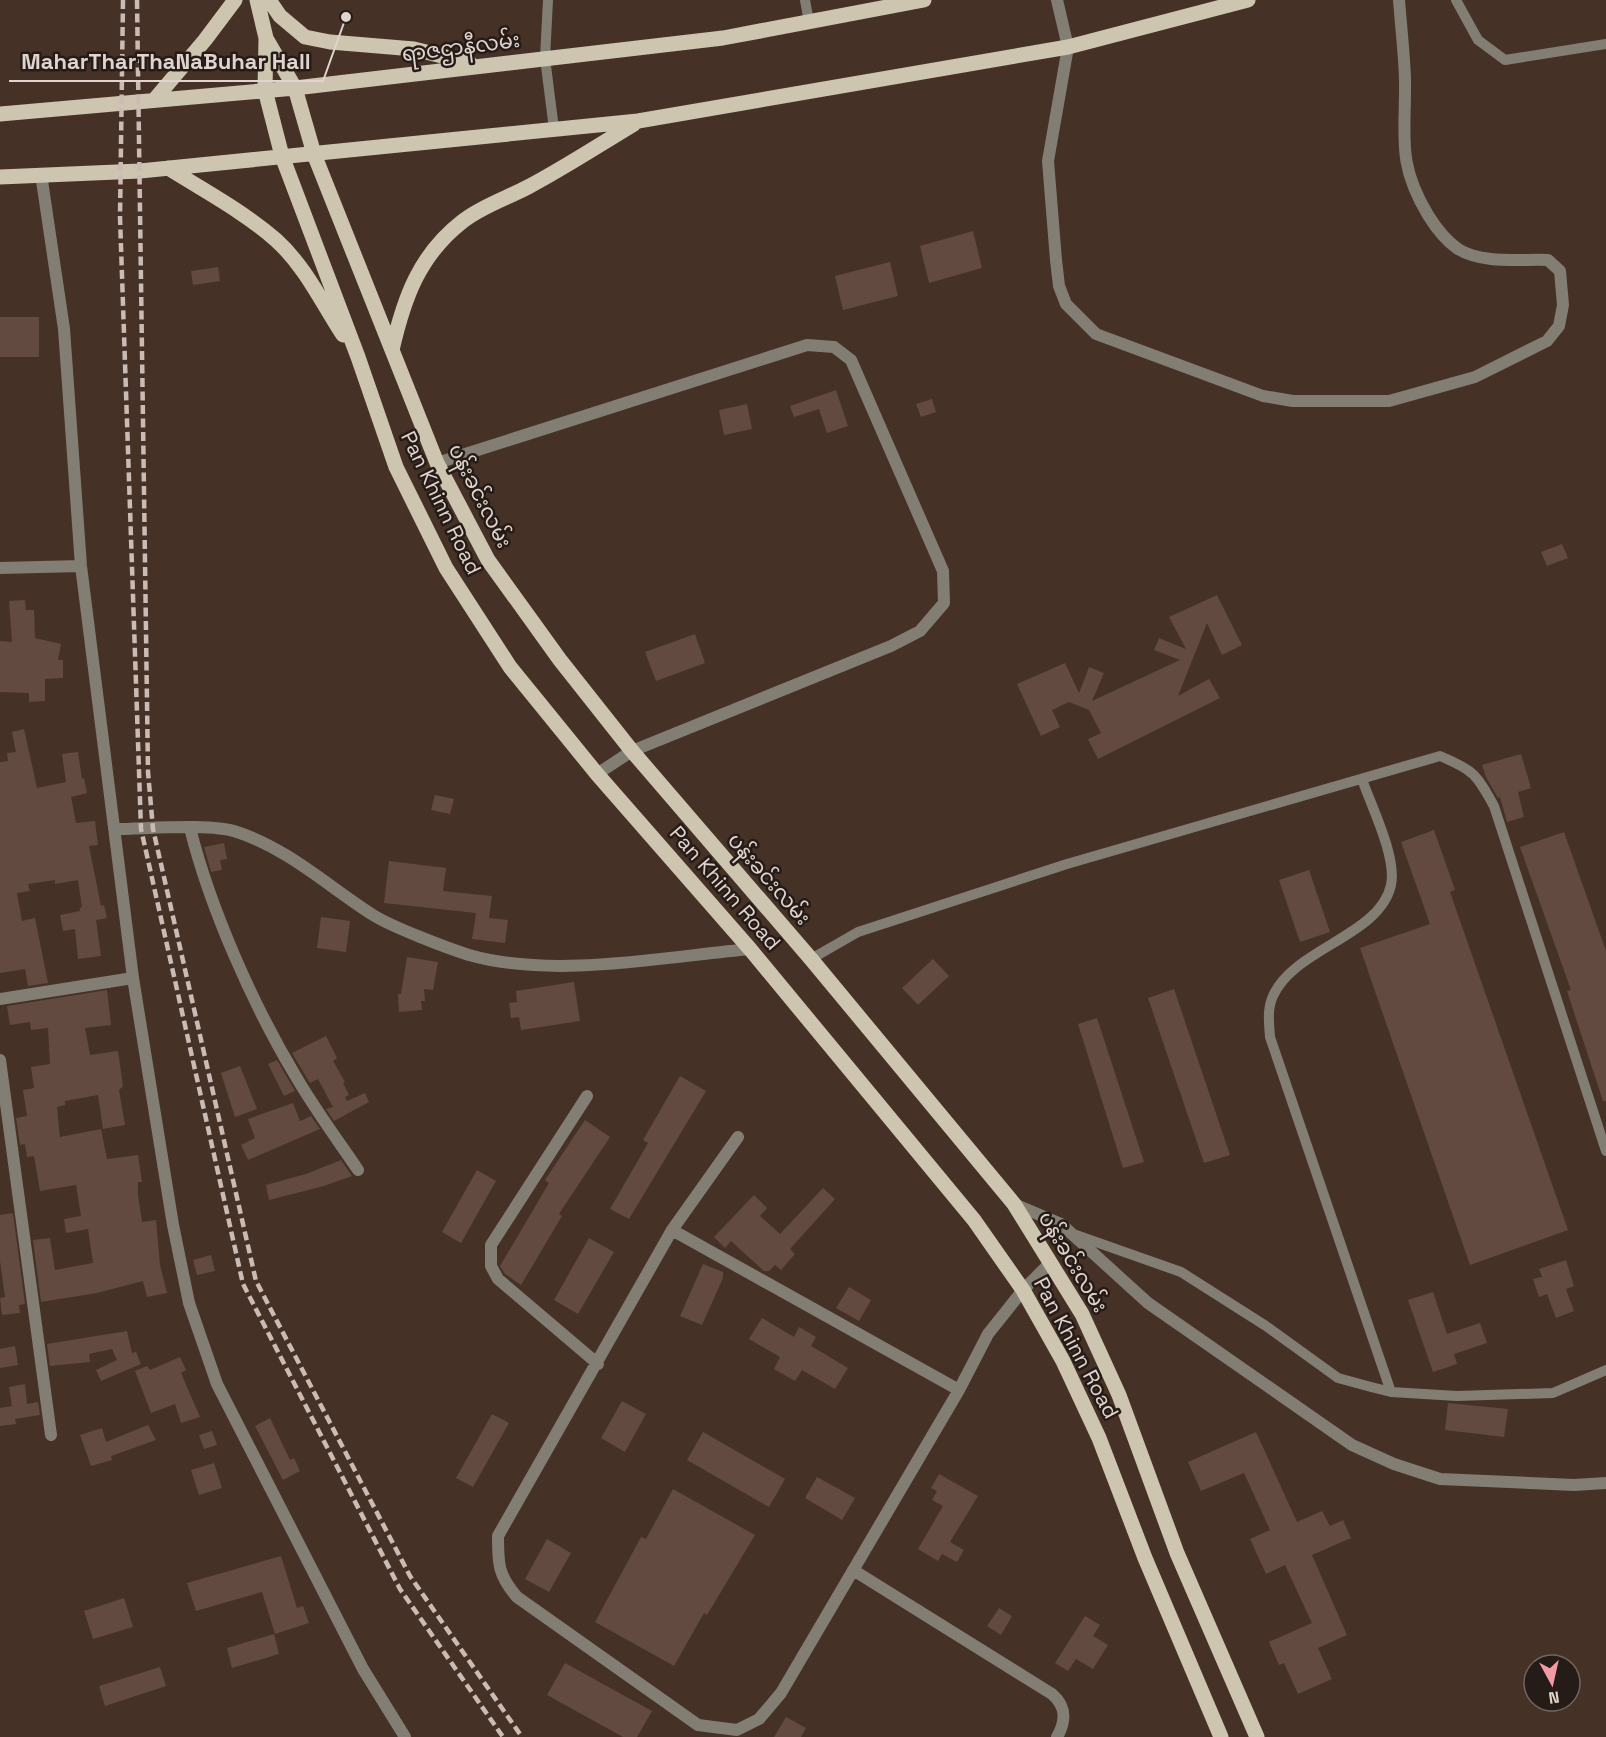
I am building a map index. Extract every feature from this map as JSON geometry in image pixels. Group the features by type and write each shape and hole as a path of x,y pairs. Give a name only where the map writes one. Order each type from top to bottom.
{"main road":[{"path":"155,99 205,40 235,0"},
{"path":"257,0 266,38"},
{"path":"269,0 280,16 305,37 330,42 414,49 479,66"},
{"name":"ရာဇဌာနီလမ်း","path":"0,114 295,88 723,38 924,0"},
{"path":"0,177 168,168 638,121 1068,47 1248,0"},
{"name":"ပန်းခင်းလမ်း","path":"266,38 295,88 314,154 437,462 488,560 560,660 632,751 811,958 1014,1204 1082,1314 1119,1395 1177,1553 1257,1737"},
{"name":"Pan Khinn Road","path":"266,38 265,90 282,156 358,357 396,467 446,568 510,667 597,774 750,949 974,1220 1023,1290 1063,1361 1099,1438 1146,1558 1221,1737"},
{"path":"392,350 401,312 414,276 441,242 464,220 528,187 638,121"},
{"path":"168,168 251,220 278,241 311,282 358,357"}],"street":[{"path":"1057,0 1068,47 1048,161 1059,286 1066,304 1096,334 1263,396 1293,401 1389,401 1475,376 1547,340 1559,326 1563,305 1560,271 1554,263 1548,260 1480,256 1459,249 1439,232 1416,195 1407,171 1404,143 1405,77 1399,0"},
{"path":"40,174 64,329 81,566 133,978 173,1225 189,1303 217,1384 363,1669 405,1737"},
{"path":"437,462 807,345 834,348 850,360 944,571 944,603 920,631 891,646 632,751 597,774"},
{"path":"0,568 81,566"},
{"path":"114,829 190,828 234,831 262,841 375,916 480,957 513,964 578,966 750,949"},
{"path":"190,828 198,859 239,966 294,1075 358,1170"},
{"path":"0,999 133,978"},
{"path":"0,1060 4,1124 51,1435"},
{"path":"587,1096 491,1245 491,1266 498,1279 598,1364"},
{"path":"738,1137 672,1230 598,1364 498,1536 498,1562 503,1580 517,1597 698,1725 737,1730 759,1719 781,1693 959,1390 988,1334 1023,1290 1050,1263"},
{"path":"1014,1204 1061,1224 1076,1235 1148,1303 1352,1445 1394,1464 1440,1479 1541,1484 1606,1483"},
{"path":"672,1230 959,1390"},
{"path":"853,1570 1052,1694 1059,1700 1063,1710 1064,1722 1057,1737"}],"lane":[{"path":"548,0 545,58 554,129"},
{"path":"805,0 809,22"},
{"path":"1456,0 1478,40 1505,60 1606,44"},
{"path":"811,958 858,932 1067,864 1440,756 1469,768 1482,783 1494,806 1606,1151"},
{"path":"1362,779 1390,860 1391,884 1381,908 1285,978 1272,996 1268,1015 1270,1037 1391,1392"},
{"path":"1076,1235 1181,1272 1338,1378 1391,1392 1457,1395 1553,1393 1606,1370"}],"building":[{"path":"973,231 982,268 929,283 920,246"},
{"path":"890,262 898,296 843,310 835,276"},
{"path":"218,267 220,281 193,285 191,271"},
{"path":"0,317 39,317 39,357 0,357"},
{"path":"836,390 848,426 827,433 819,409 794,417 790,406"},
{"path":"932,399 936,412 921,417 916,404"},
{"path":"747,404 752,429 724,435 719,410"},
{"path":"1562,544 1568,558 1547,566 1541,552"},
{"path":"1217,595 1242,645 1222,655 1207,623 1178,696 1209,679 1220,698 1098,759 1088,739 1101,733 1089,710 1069,702 1052,710 1060,727 1041,736 1017,684 1065,663 1079,693 1089,667 1104,673 1092,701 1180,660 1154,650 1159,638 1186,649 1169,617"},
{"path":"25,600 26,610 34,610 35,638 61,644 58,660 63,660 63,678 45,679 45,701 29,702 29,693 0,692 0,641 12,642 9,601"},
{"path":"695,634 705,663 656,681 645,652"},
{"path":"24,729 37,788 66,782 62,754 78,752 82,779 84,778 87,793 71,797 76,823 95,821 98,845 89,846 101,906 104,905 107,918 96,920 101,956 78,959 75,929 63,931 60,915 80,911 82,907 78,880 55,884 55,880 28,884 30,891 17,893 22,921 35,918 48,983 28,986 25,969 0,973 0,762 8,761 7,753 16,752 12,732"},
{"path":"1521,754 1531,788 1518,792 1524,817 1507,822 1500,797 1498,798 1486,777 1482,765"},
{"path":"435,795 454,799 450,814 431,810"},
{"path":"1434,830 1455,890 1450,892 1568,1230 1470,1265 1360,948 1430,924 1401,842"},
{"path":"1564,832 1606,951 1606,1101 1603,1101 1567,991 1571,990 1520,847"},
{"path":"224,843 227,859 220,860 222,870 211,872 204,847"},
{"path":"389,861 446,868 443,891 492,896 489,918 508,920 505,943 472,939 476,913 384,903"},
{"path":"1309,870 1330,932 1300,942 1279,880"},
{"path":"321,917 350,921 346,952 317,948"},
{"path":"407,957 438,962 433,990 424,989 425,1001 421,1001 422,1010 399,1012 398,994 401,994"},
{"path":"933,959 949,976 918,1005 902,988"},
{"path":"574,982 580,1021 521,1030 519,1017 511,1018 509,1003 517,1002 516,991"},
{"path":"1174,989 1230,1155 1204,1163 1148,998"},
{"path":"107,990 111,1025 85,1028 90,1055 118,1051 123,1086 119,1090 125,1125 103,1129 98,1095 65,1101 65,1105 57,1107 60,1137 101,1129 107,1159 138,1155 142,1182 138,1182 138,1195 142,1222 156,1220 160,1265 167,1293 147,1297 143,1281 97,1293 41,1302 33,1240 50,1238 55,1270 93,1263 88,1229 66,1233 64,1219 81,1216 76,1185 40,1191 34,1156 27,1157 25,1144 20,1145 16,1118 27,1116 23,1090 34,1088 31,1067 50,1064 48,1028 31,1030 30,1022 10,1025 7,1006"},
{"path":"1097,1018 1144,1162 1123,1168 1078,1024"},
{"path":"326,1036 337,1058 333,1061 345,1082 343,1083 349,1095 345,1097 347,1101 365,1093 369,1102 334,1121 326,1109 333,1107 318,1079 310,1083 292,1053"},
{"path":"277,1060 295,1091 284,1096 268,1064"},
{"path":"240,1066 257,1109 235,1117 221,1073"},
{"path":"680,1076 706,1091 629,1219 610,1209 648,1143 643,1140"},
{"path":"293,1103 300,1121 311,1116 320,1129 248,1160 241,1145 255,1138 248,1119"},
{"path":"585,1120 610,1137 559,1214 562,1216 521,1285 505,1274 500,1266 549,1183 545,1180"},
{"path":"341,1160 352,1176 324,1186 269,1200 266,1185 306,1174"},
{"path":"477,1170 496,1181 461,1243 442,1232"},
{"path":"823,1188 835,1199 790,1249 795,1254 781,1270 775,1265 769,1271 764,1271 731,1241 725,1248 714,1237 754,1195 767,1208 760,1216 780,1234"},
{"path":"13,1213 25,1304 19,1305 20,1313 2,1315 0,1298 5,1297 0,1261 0,1215"},
{"path":"589,1238 614,1252 578,1314 554,1300"},
{"path":"211,1255 215,1271 197,1275 193,1260"},
{"path":"1566,1260 1574,1286 1566,1289 1574,1311 1556,1318 1547,1294 1539,1297 1533,1279 1542,1277 1539,1269"},
{"path":"703,1264 723,1272 723,1278 702,1325 680,1316"},
{"path":"849,1287 871,1300 859,1321 836,1308"},
{"path":"1433,1292 1447,1334 1480,1323 1487,1343 1454,1354 1457,1364 1433,1372 1408,1300"},
{"path":"762,1318 794,1337 799,1327 816,1337 811,1346 848,1368 835,1389 802,1370 795,1381 774,1369 780,1357 749,1339"},
{"path":"127,1331 132,1353 136,1352 141,1364 101,1381 96,1370 117,1360 112,1349 89,1354 90,1362 50,1366 47,1344"},
{"path":"15,1346 18,1365 0,1368 0,1349"},
{"path":"180,1357 186,1370 181,1373 200,1417 181,1423 175,1404 151,1413 135,1371 147,1366 150,1370"},
{"path":"25,1384 27,1404 38,1402 40,1415 15,1419 16,1424 0,1426 0,1408 12,1406 9,1387"},
{"path":"622,1401 646,1414 625,1452 601,1438"},
{"path":"1448,1403 1508,1409 1504,1437 1445,1430"},
{"path":"492,1414 509,1423 473,1487 456,1478"},
{"path":"270,1418 290,1460 294,1458 300,1471 283,1480 255,1426"},
{"path":"148,1425 156,1440 111,1456 112,1460 91,1466 80,1435 102,1428 106,1442"},
{"path":"212,1431 217,1445 204,1449 199,1435"},
{"path":"703,1432 785,1479 769,1507 687,1460"},
{"path":"1256,1432 1297,1522 1322,1511 1330,1526 1343,1520 1351,1538 1312,1555 1347,1635 1318,1648 1332,1679 1298,1694 1284,1663 1279,1665 1269,1642 1312,1623 1285,1565 1266,1574 1250,1539 1270,1530 1244,1473 1201,1491 1188,1462"},
{"path":"214,1463 222,1488 199,1495 191,1470"},
{"path":"939,1474 978,1496 950,1542 964,1550 957,1562 942,1554 938,1561 918,1549 943,1506 932,1500 937,1491 931,1488"},
{"path":"817,1477 855,1498 842,1520 805,1498"},
{"path":"673,1489 755,1535 707,1615 704,1613 674,1666 595,1622 641,1537 646,1539"},
{"path":"547,1539 571,1553 549,1592 525,1579"},
{"path":"281,1556 297,1608 303,1606 309,1623 275,1634 262,1592 196,1611 187,1583"},
{"path":"124,1598 133,1627 93,1639 84,1611"},
{"path":"999,1608 1012,1616 1001,1635 987,1626"},
{"path":"1085,1616 1100,1625 1093,1636 1108,1645 1093,1669 1076,1659 1068,1671 1055,1663"},
{"path":"274,1634 279,1654 232,1668 227,1648"},
{"path":"565,1663 652,1711 637,1737 623,1737 547,1695"},
{"path":"160,1667 166,1686 105,1706 99,1686"},
{"path":"786,1717 806,1728 801,1737 774,1737"}],"railway":[{"path":"123,0 120,217 141,829 243,1284 400,1589 503,1737"},
{"path":"137,0 148,772 153,829 256,1281 410,1576 522,1737"}],"place":[{"name":"MaharTharThaNaBuhar Hall","path":"346,17"}]}
